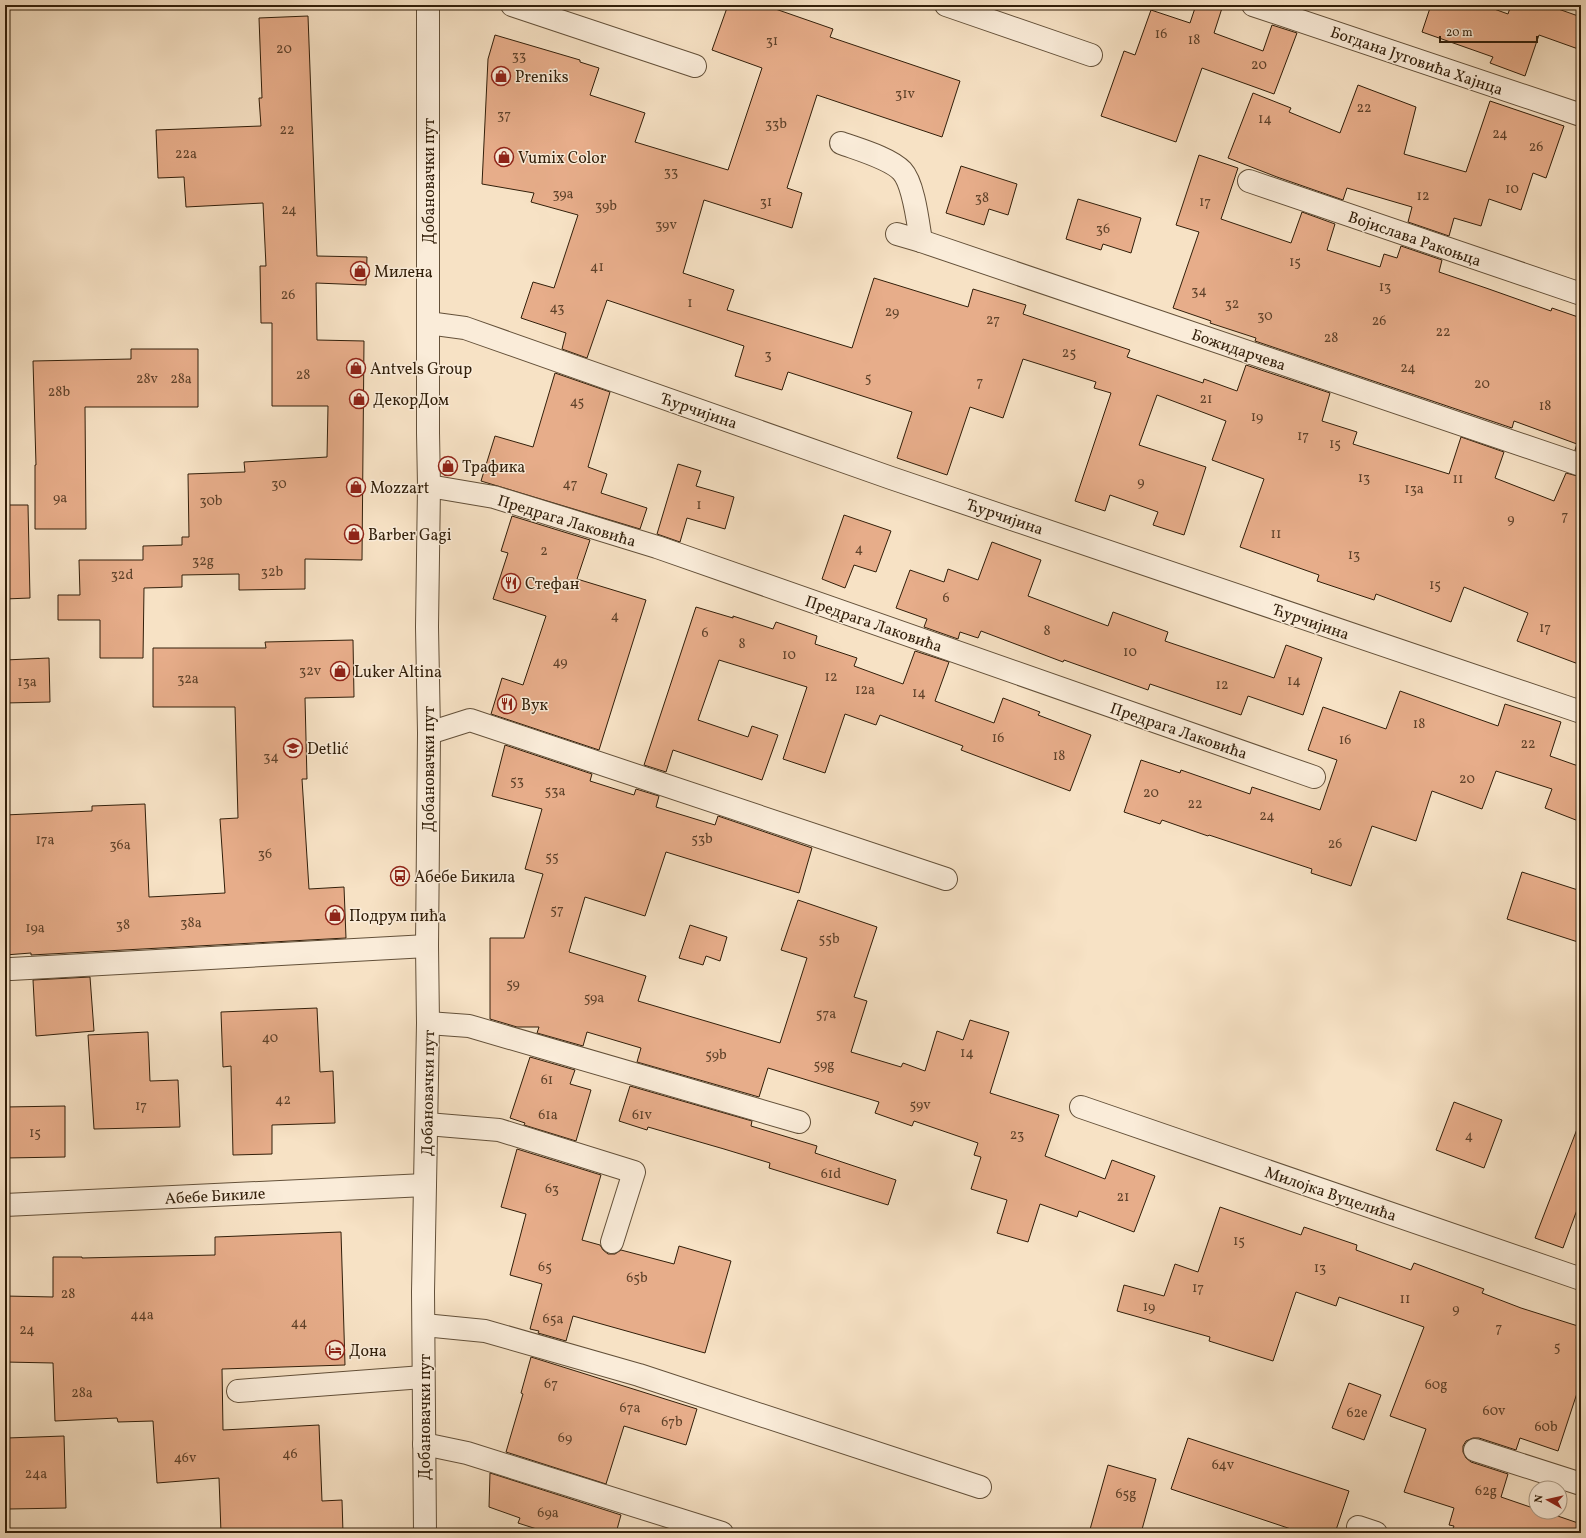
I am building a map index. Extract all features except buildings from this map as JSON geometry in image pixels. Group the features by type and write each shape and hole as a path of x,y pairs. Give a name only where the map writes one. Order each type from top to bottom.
{"street":[{"name":"Добановачки пут","path":"425,1533 424,1325 428,1023 427,946 429,733 427,627 429,486 428,5"},
{"path":"512,5 695,66"},
{"path":"946,5 1091,55"},
{"name":"Богдана Југовића Хајнца","path":"1253,5 1581,115"},
{"path":"841,143 885,160 902,171 911,189 922,241"},
{"name":"Војислава Ракоњца","path":"1249,181 1581,294"},
{"name":"Божидарчева","path":"897,234 922,241 1581,465"},
{"name":"Ћурчијина","path":"428,323 465,328 898,480 1581,712"},
{"name":"Предрага Лаковића","path":"429,486 494,497 657,547 1314,777"},
{"path":"429,733 470,720 946,879"},
{"path":"11,969 427,946"},
{"path":"428,1023 469,1026 799,1122"},
{"name":"Милојка Вуцелића","path":"1081,1107 1581,1279"},
{"path":"427,1124 499,1130 634,1172 612,1242"},
{"name":"Абебе Бикиле","path":"5,1205 425,1185"},
{"path":"424,1325 485,1331 639,1375 980,1487"},
{"path":"238,1391 424,1377"},
{"path":"424,1444 467,1453 722,1533"},
{"path":"1475,1450 1581,1484"}],"place":[{"name":"Preniks","path":"501,76"},
{"name":"Vumix Color","path":"504,157"},
{"name":"Милена","path":"360,271"},
{"name":"Antvels Group","path":"356,368"},
{"name":"ДекорДом","path":"359,399"},
{"name":"Трафика","path":"448,466"},
{"name":"Mozzart","path":"356,487"},
{"name":"Barber Gagi","path":"354,534"},
{"name":"Стефан","path":"511,583"},
{"name":"Luker Altina","path":"340,671"},
{"name":"Вук","path":"507,704"},
{"name":"Detlić","path":"293,748"},
{"name":"Абебе Бикила","path":"400,876"},
{"name":"Подрум пића","path":"335,915"},
{"name":"Дона","path":"335,1350"}]}
